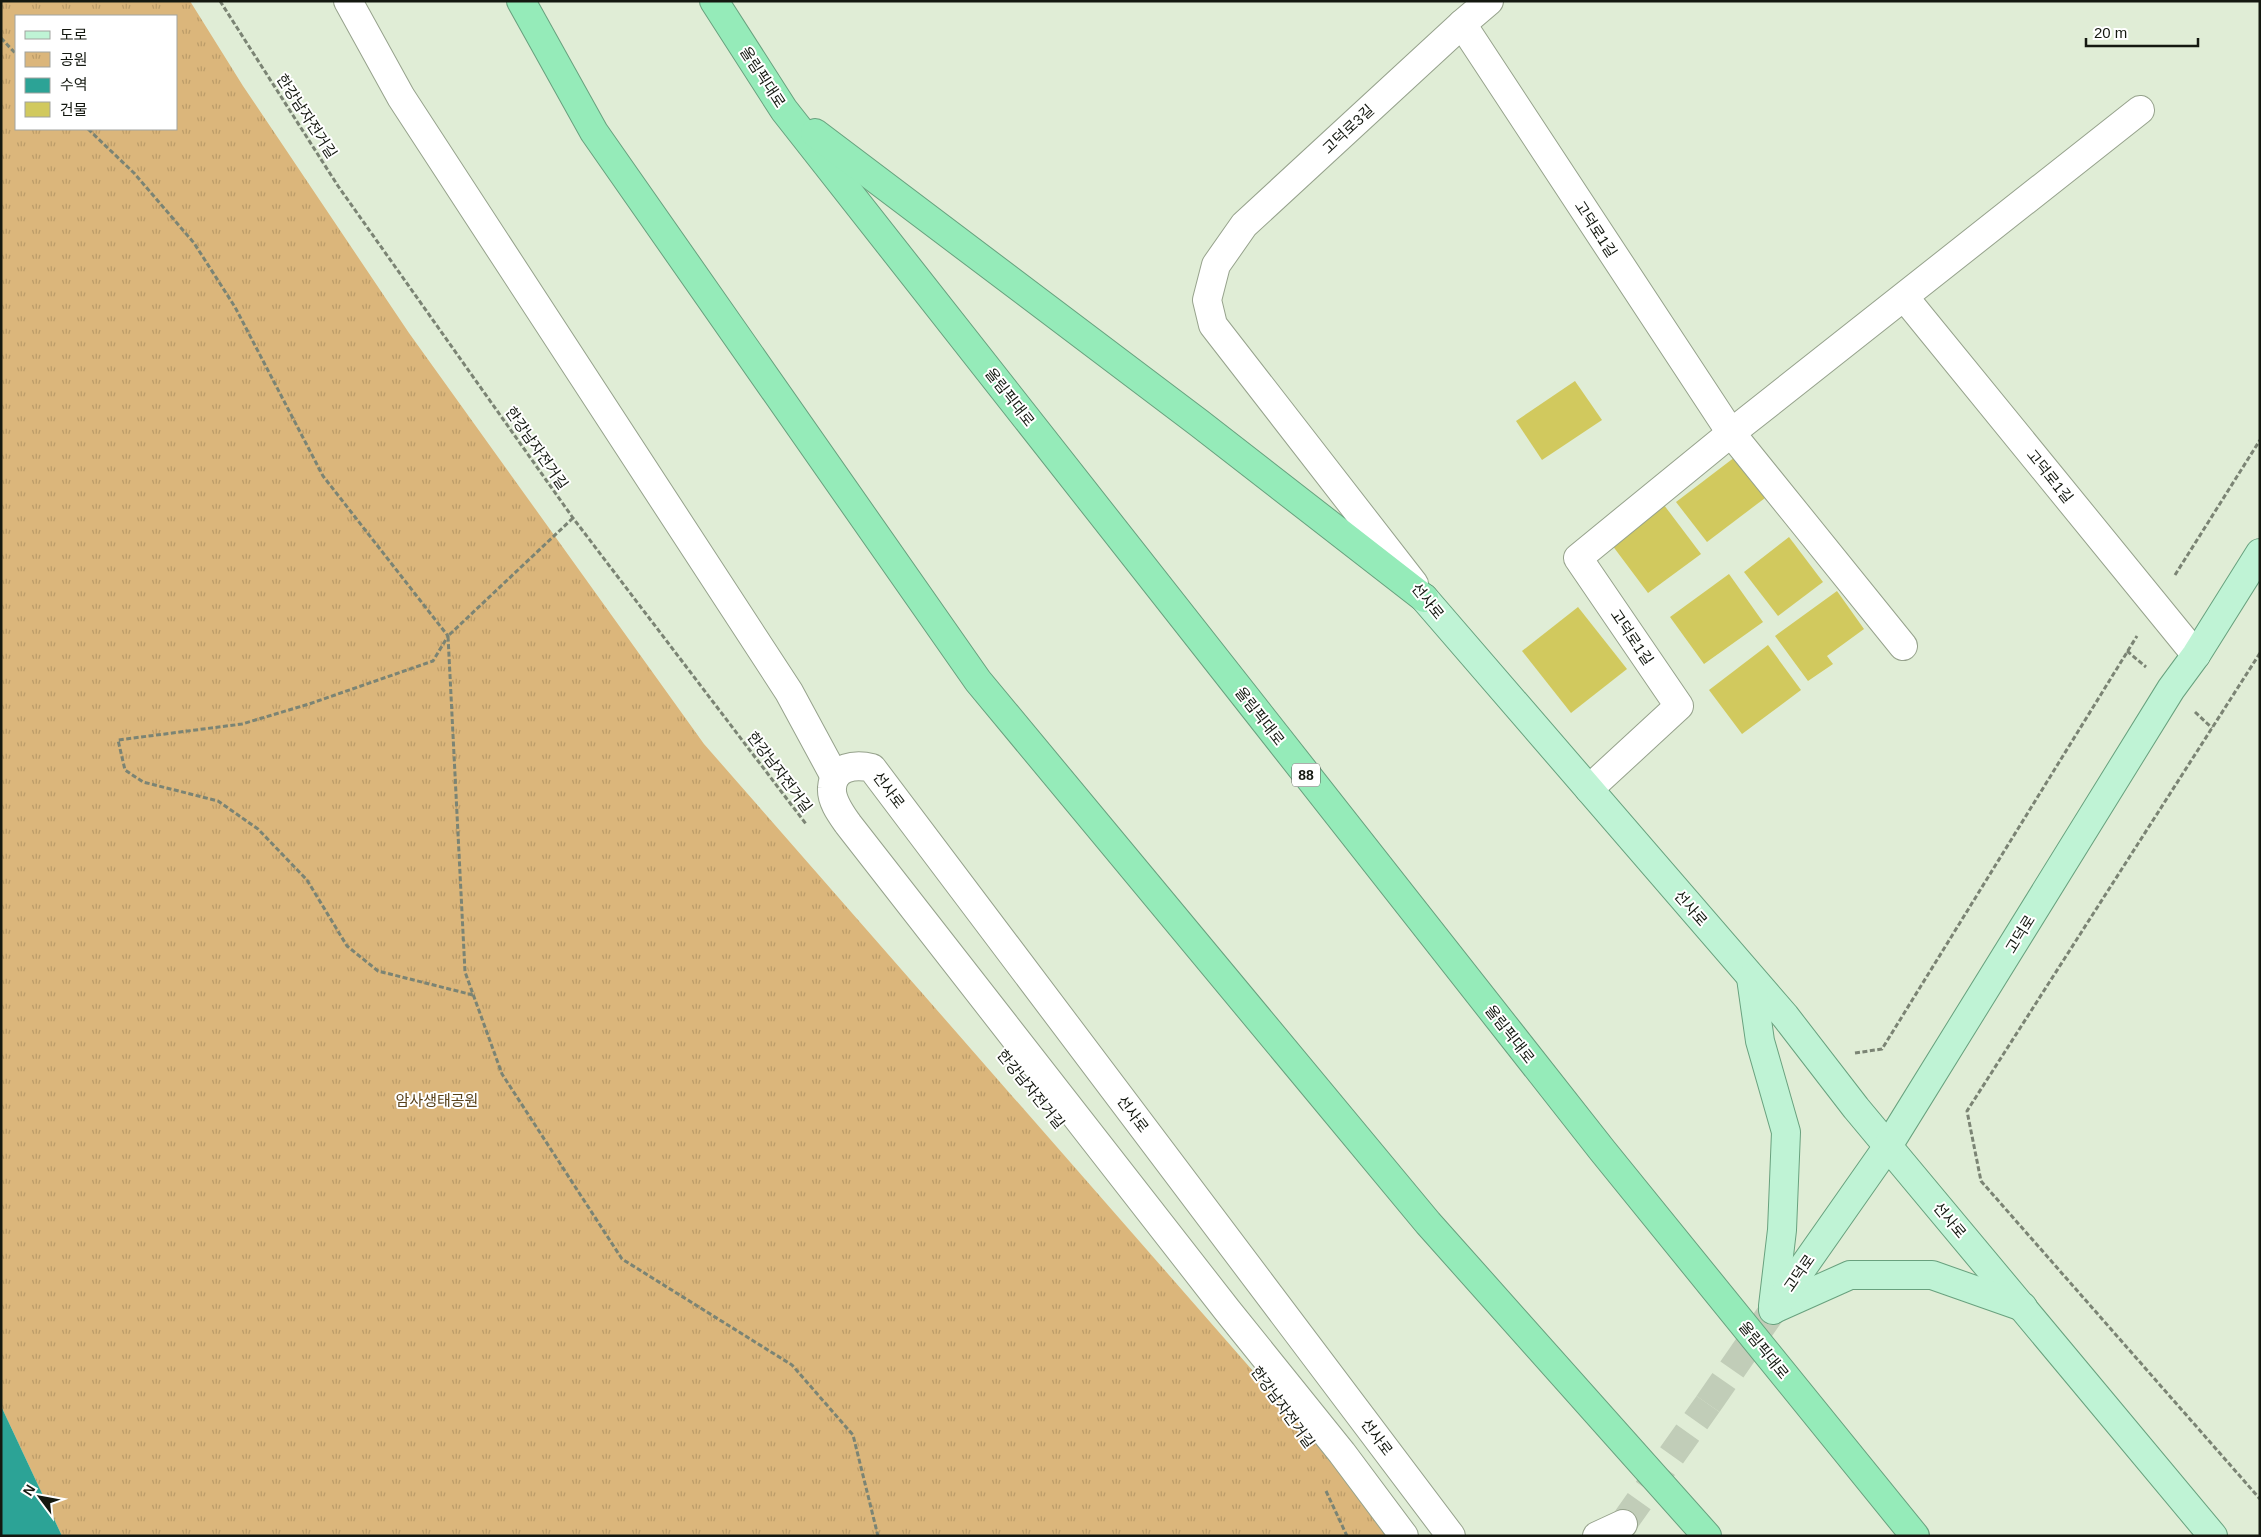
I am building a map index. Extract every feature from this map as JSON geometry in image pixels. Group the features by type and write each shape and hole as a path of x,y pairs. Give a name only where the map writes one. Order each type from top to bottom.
{"highway":[{"path":"521,1 594,132 978,682 1428,1223 1707,1536"},
{"name":"올림픽대로","path":"714,1 784,110 1602,1150 1916,1536"},
{"path":"784,110 1199,423 1424,598"}],"main road":[{"name":"고덕로","path":"1773,1310 1888,1146 2171,690 2196,655 2260,553"},
{"name":"선사로","path":"1424,598 1785,1016 1888,1146 2213,1536"},
{"path":"1751,978 1760,1041 1786,1132 1782,1230 1773,1310"},
{"path":"1773,1310 1850,1275 1932,1275 2023,1307"}],"street":[{"path":"348,1 401,97 789,692 836,777 832,788 839,811 1227,1310 1342,1452 1404,1536"},
{"name":"고덕로3길","path":"1216,265 1244,225 1489,1"},
{"name":"고덕로1길","path":"1462,24 1731,433 1903,646"},
{"name":"고덕로1길","path":"1589,789 1679,706 1578,558 1731,433 1905,298 2140,110"},
{"name":"선사로","path":"1216,265 1207,300 1213,325 1424,598"},
{"name":"고덕로1길","path":"1905,298 2196,655"},
{"name":"선사로","path":"836,777 846,768 858,764 872,768 1453,1534"},
{"path":"1597,1536 1619,1530"}],"path":[{"name":"한강남자전거길","path":"220,1 338,186 573,518 810,829"},
{"path":"1,38 15,53"},
{"path":"89,130 134,173 194,243 235,306 323,476 448,636 465,972 502,1074 622,1259 792,1365 853,1435 878,1536"},
{"path":"1882,1049 2260,440"},
{"path":"473,995 378,971 347,946 307,880 258,829 218,801 143,782 125,770 118,740 242,724 309,704 433,661 448,636 573,518"},
{"path":"2260,653 1967,1111 1981,1181 2260,1499"},
{"path":"1324,1488 1347,1536"}],"green space":[{"name":"암사생태공원","path":"1,1 190,1 243,86 409,333 704,744 1309,1435 1391,1536 62,1536 1,1406"}],"water":[{"path":"1,1406 62,1536 1,1536"}],"building":[{"path":"1575,381 1602,420 1542,460 1516,421"},
{"path":"1735,457 1765,498 1707,542 1676,502"},
{"path":"1664,505 1701,554 1648,593 1612,545"},
{"path":"1789,537 1823,582 1778,616 1744,572"},
{"path":"1729,574 1763,622 1704,664 1670,617"},
{"path":"1837,591 1864,629 1827,656 1833,664 1808,681 1775,636"},
{"path":"1578,607 1627,669 1571,713 1522,651"},
{"path":"1768,645 1801,690 1742,734 1709,690"}],"tunnel":[{"path":"1708,1404 1773,1310"},
{"path":"1623,1524 1708,1404"}]}
